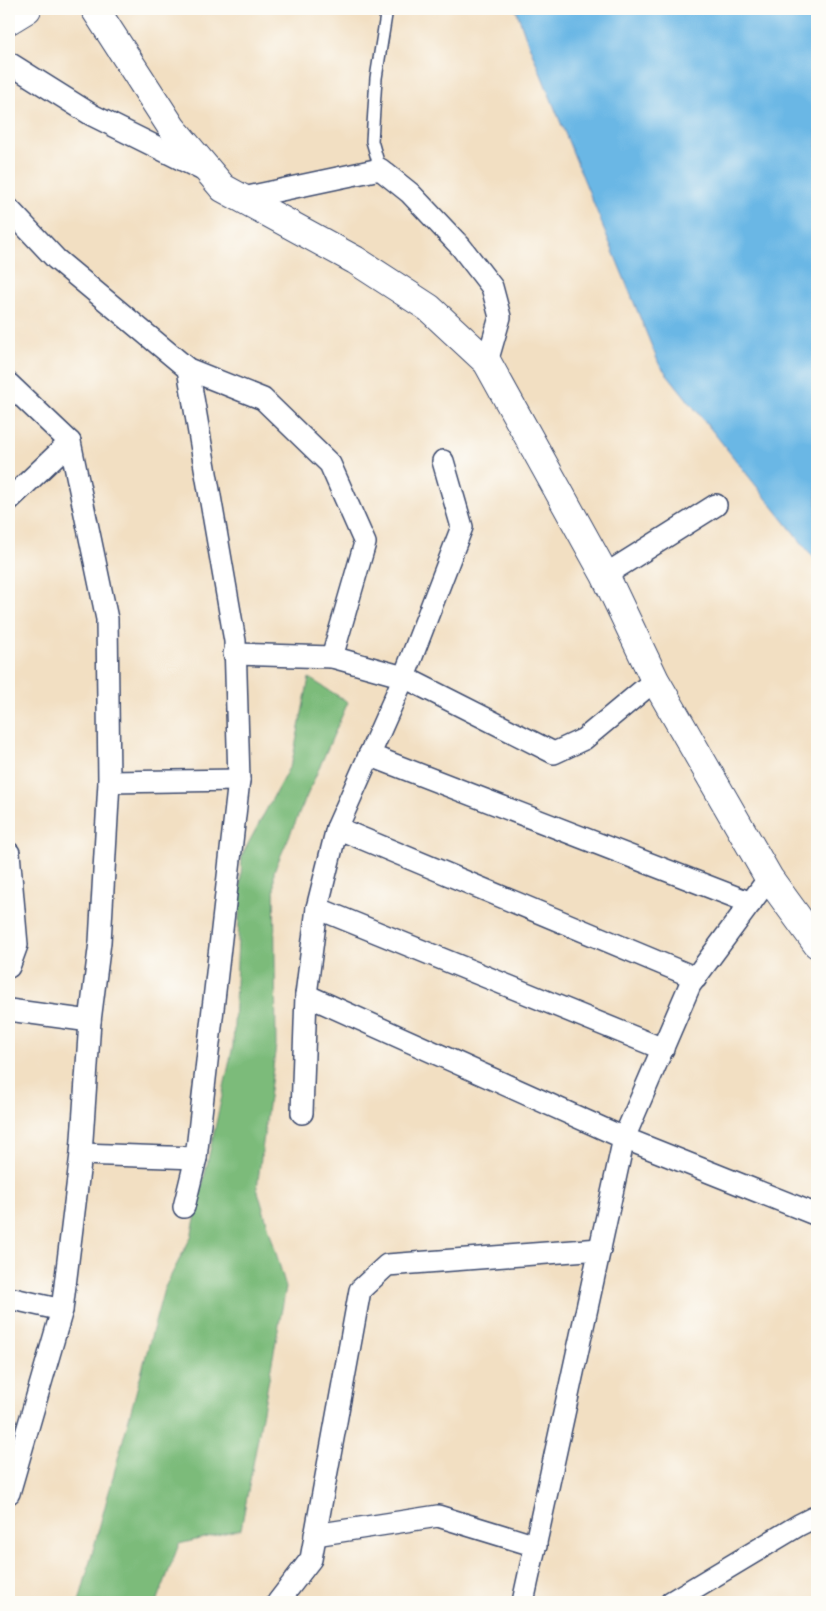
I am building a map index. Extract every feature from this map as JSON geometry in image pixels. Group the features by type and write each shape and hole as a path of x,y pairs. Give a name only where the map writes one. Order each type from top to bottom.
{"street":[{"path":"9,20 26,9"},
{"path":"95,9 172,128 223,188 355,260 429,308 487,362 605,575 655,680 769,878 817,944"},
{"path":"9,63 92,116 212,174"},
{"path":"243,198 380,169 410,193 460,247 492,287 500,317 487,362"},
{"path":"9,210 56,259 188,370 263,399 330,464 365,543 332,657"},
{"path":"184,1207 196,1158 239,780 235,641 188,370"},
{"path":"9,384 70,442 107,619 109,782 100,942 90,1021 81,1154 62,1310 9,1493"},
{"path":"9,500 70,442"},
{"path":"302,1113 306,995 318,908 337,828 404,677 462,527 443,461"},
{"path":"605,575 716,505"},
{"path":"234,654 332,657 404,677 554,753 584,739 655,680"},
{"path":"369,756 751,903"},
{"path":"109,782 239,780"},
{"path":"337,828 696,978"},
{"path":"9,853 16,945 9,967"},
{"path":"523,1602 624,1138 690,985 769,878"},
{"path":"318,908 663,1048"},
{"path":"306,995 624,1138 817,1214"},
{"path":"9,1010 90,1021"},
{"path":"81,1154 196,1158"},
{"path":"278,1602 311,1559 360,1290 387,1265 600,1249"},
{"path":"9,1298 62,1310"},
{"path":"315,1535 438,1516 536,1546"},
{"path":"671,1602 817,1516"}],"lane":[{"path":"380,169 372,141 376,78 388,9"}],"green space":[{"path":"309,678 348,702 274,871 276,1045 257,1188 286,1287 241,1529 179,1544 157,1602 79,1602 164,1289 191,1237 233,1046 242,855 292,762"}],"water":[{"path":"516,9 817,9 817,562 659,364"}]}
